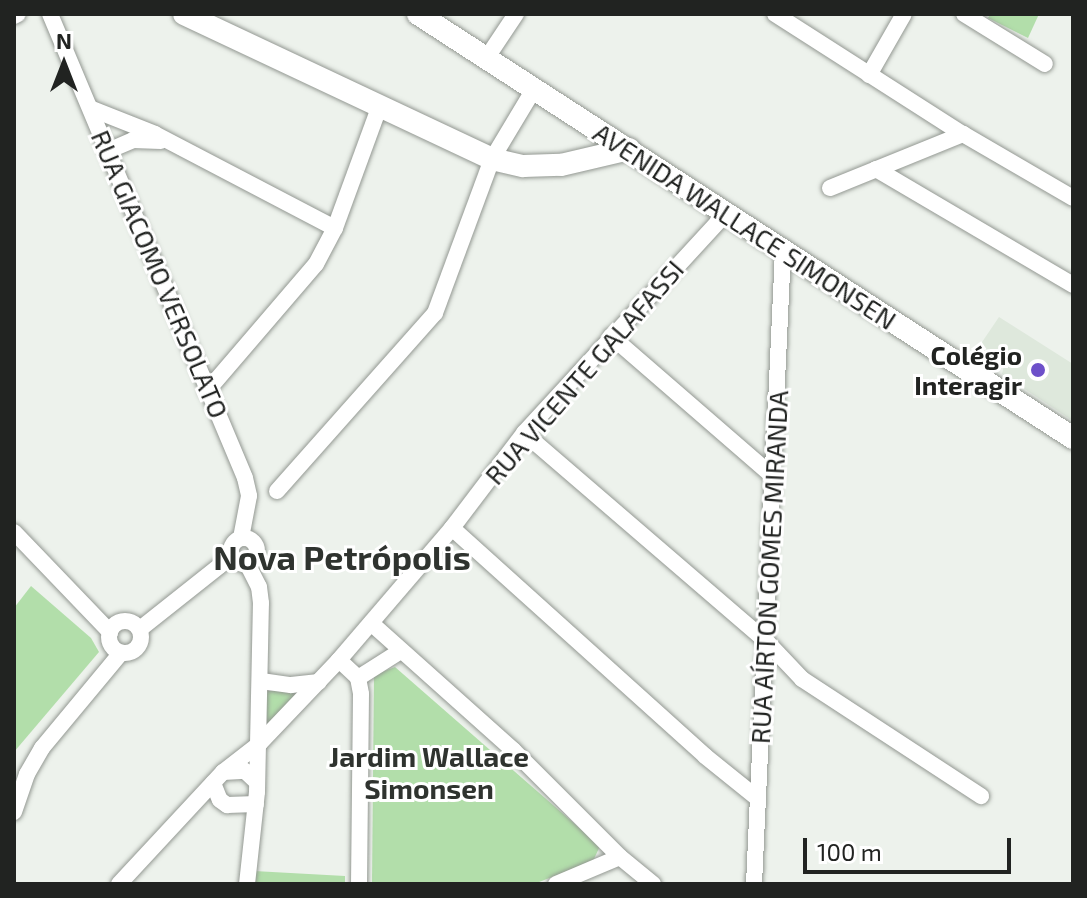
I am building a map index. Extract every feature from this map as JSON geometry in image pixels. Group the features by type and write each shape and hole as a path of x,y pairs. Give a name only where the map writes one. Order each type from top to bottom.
{"street":[{"name":"RUA GIACOMO VERSOLATO","path":"50,14 110,150 248,488 241,538"},
{"path":"184,14 492,159 523,166 561,165 629,149"},
{"name":"AVENIDA WALLACE SIMONSEN","path":"418,14 1073,438"},
{"path":"486,59 516,14"},
{"path":"775,14 963,134 1073,198"},
{"path":"869,75 904,14"},
{"path":"964,14 1045,64"},
{"path":"277,491 435,313 492,159 534,89"},
{"path":"207,391 316,264 335,228 380,105"},
{"path":"92,109 115,116 176,145 335,228"},
{"path":"830,188 963,134"},
{"path":"110,150 139,139 176,145"},
{"path":"876,169 1073,285"},
{"name":"RUA VICENTE GALAFASSI","path":"119,884 218,777 259,744 339,660 452,528 524,433 727,212"},
{"name":"RUA AÍRTON GOMES MIRANDA","path":"754,884 768,643 783,250"},
{"path":"611,336 774,477"},
{"path":"524,433 768,643 815,690 981,796"},
{"path":"452,528 705,756 757,798"},
{"path":"14,532 110,632 112,647 121,653"},
{"path":"140,629 240,560 257,556 257,548 250,538 241,538 234,543 240,560 261,603 259,744 247,884"},
{"path":"110,632 116,623 127,620 140,629"},
{"path":"371,623 399,652 513,750 620,857 653,884"},
{"path":"14,812 27,774 42,748 121,653 136,649 141,640 140,629"},
{"path":"358,678 399,652"},
{"path":"339,660 358,678 362,735 359,884"},
{"path":"261,681 291,685 319,682"},
{"path":"256,804 227,805 220,800 218,777 245,771 257,782"},
{"path":"556,884 620,857"}],"shaded area":[{"name":"Colégio Interagir","path":"999,317 1073,364 1073,421 1002,374 1004,365 978,348"}],"green space":[{"path":"990,14 1039,14 1028,38 988,18"},
{"path":"31,586 91,638 99,652 14,752 14,608"},
{"path":"395,667 600,846 593,861 534,884 372,884 374,675"},
{"path":"265,691 308,691 267,733"},
{"path":"253,871 345,876 345,884 251,884"}],"place":[{"name":"Colégio Interagir","path":"1038,370"}],"district":[{"name":"Nova Petrópolis","path":"342,557"},
{"name":"Jardim Wallace Simonsen","path":"429,772"}]}
